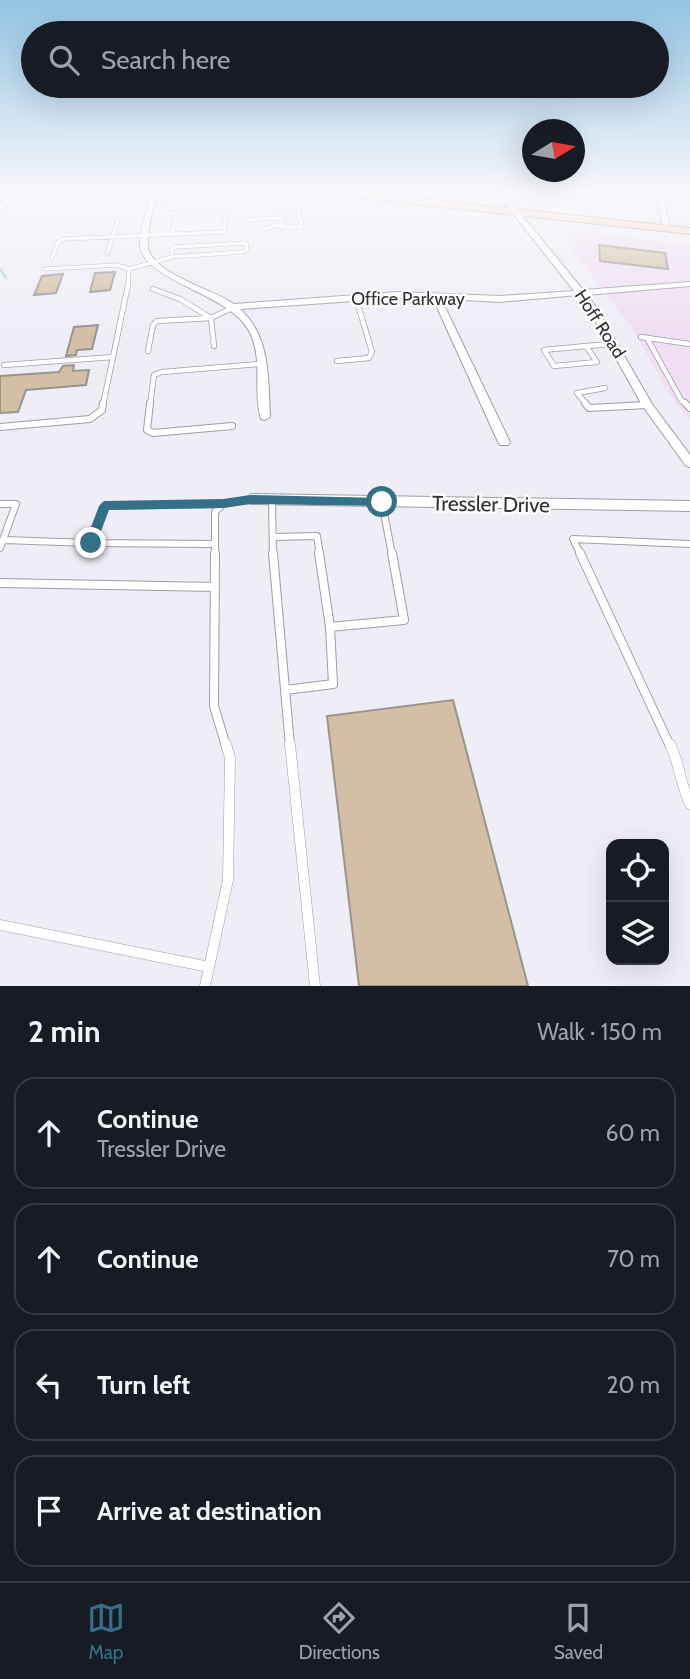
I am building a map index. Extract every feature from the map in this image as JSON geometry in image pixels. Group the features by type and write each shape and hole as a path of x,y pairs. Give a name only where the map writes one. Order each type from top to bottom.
{"street":[{"path":"146,238 145,251 152,263 171,276 214,293 234,307 252,328 257,340 265,417"},
{"name":"Hoff Road","path":"535,238 581,293 614,344 647,405 690,463"},
{"name":"Office Parkway","path":"234,307 398,295 480,300 690,284"},
{"path":"442,297 440,305 504,442"},
{"name":"Tressler Drive","path":"251,499 690,506"}],"lane":[{"path":"52,258 58,242 63,239 88,238"},
{"path":"107,254 113,238"},
{"path":"45,269 117,265 129,269 172,257 242,253 247,250 246,243 176,247 172,249 172,257"},
{"path":"0,427 90,419 102,410 129,282 129,269"},
{"path":"153,289 180,299 211,318 214,346"},
{"path":"337,361 369,358 372,352 356,298"},
{"path":"148,351 153,325 157,321 211,318 234,307"},
{"path":"690,344 644,337 681,400 690,408"},
{"path":"586,346 597,362 554,366 544,350 586,346 614,344"},
{"path":"4,365 113,357"},
{"path":"232,426 153,433 147,430 154,376 162,372 260,364"},
{"path":"605,388 577,393 589,408 647,405"},
{"path":"91,543 104,506 223,503 251,499"},
{"path":"272,500 273,575 315,986"},
{"path":"330,627 404,620 382,502"},
{"path":"205,986 228,880 230,758 214,706 215,512 223,503"},
{"path":"0,504 16,504 1,544 215,544"},
{"path":"273,537 317,536 330,627 333,684 286,690"},
{"path":"690,544 573,539 680,766 682,787 690,804"},
{"path":"0,583 215,587"},
{"path":"680,766 690,765"},
{"path":"0,925 209,967"}],"shaded area":[{"path":"569,238 634,238 690,245 690,421 669,394 631,326 569,246"}],"building":[{"path":"599,245 665,253 668,269 600,261"},
{"path":"115,272 110,290 90,292 95,273"},
{"path":"63,274 56,293 34,295 42,276"},
{"path":"98,325 92,349 77,350 76,355 66,356 74,327"},
{"path":"74,365 73,371 89,370 86,385 26,390 18,412 0,413 0,376 59,372 63,366"},
{"path":"453,700 528,986 359,986 327,716"}],"waterway":[{"path":"0,269 6,278"}],"route":[{"path":"91,543 104,506 223,503 251,499 382,502"}]}
